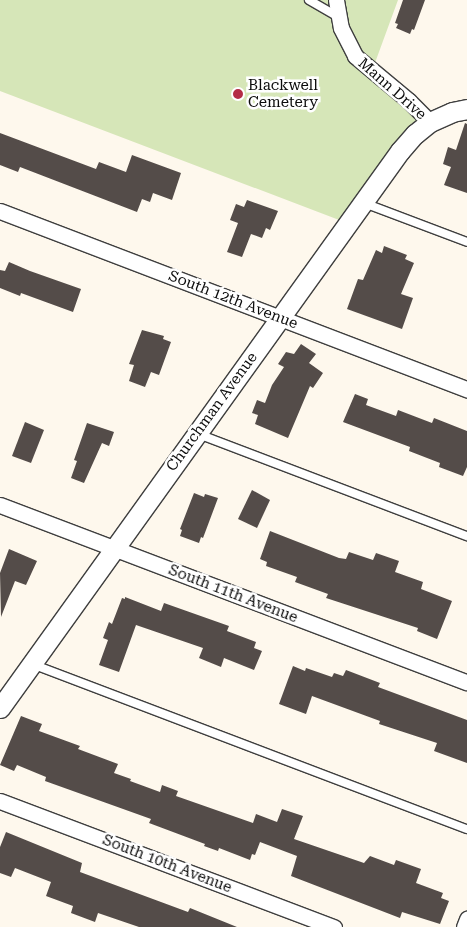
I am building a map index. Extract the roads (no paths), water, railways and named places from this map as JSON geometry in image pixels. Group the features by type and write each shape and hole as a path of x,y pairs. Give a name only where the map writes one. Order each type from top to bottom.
{"street":[{"name":"Mann Drive","path":"336,0 344,39 355,56 409,100 430,122"},
{"name":"Churchman Avenue","path":"0,708 113,548 404,146 430,122 452,112 467,109"},
{"name":"South 12th Avenue","path":"0,211 467,390"},
{"name":"South 11th Avenue","path":"0,505 467,682"},
{"name":"South 10th Avenue","path":"0,801 334,927"},
{"path":"464,927 467,919"}],"lane":[{"path":"309,0 338,17"},
{"path":"362,203 467,242"},
{"path":"196,434 467,536"},
{"path":"32,664 467,829"}],"place":[{"name":"Blackwell Cemetery","path":"238,94"}]}
